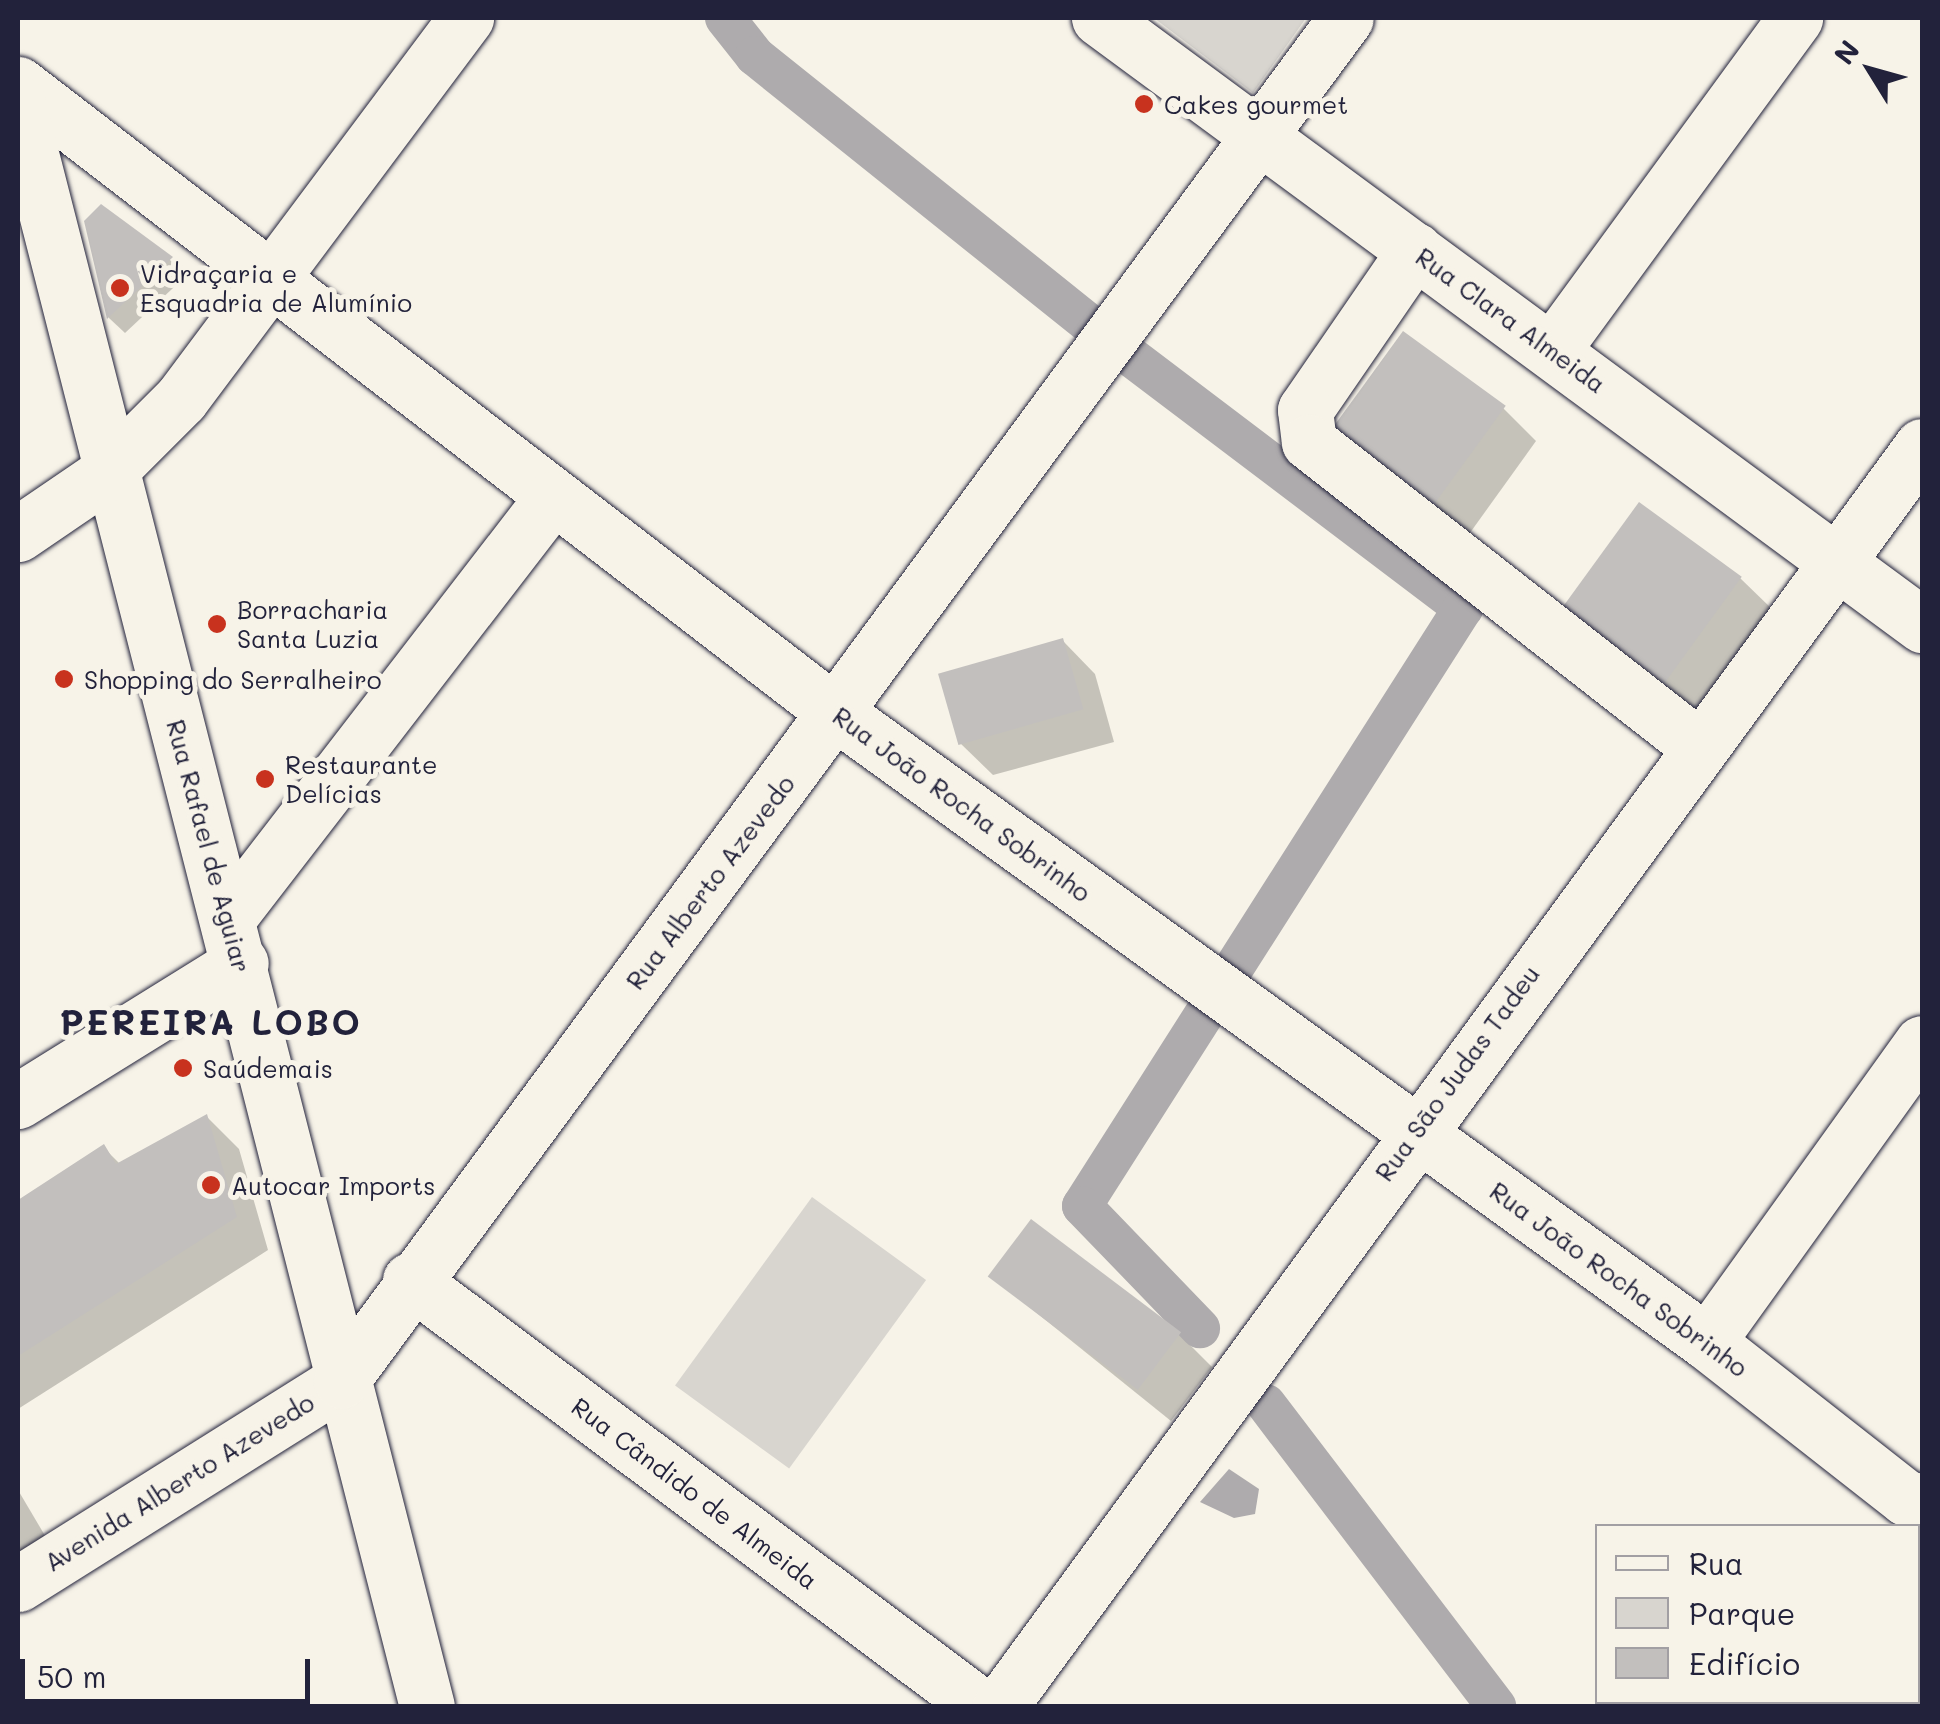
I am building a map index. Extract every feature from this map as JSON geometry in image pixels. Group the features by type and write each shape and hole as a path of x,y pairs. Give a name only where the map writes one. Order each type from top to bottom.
{"street":[{"path":"18,534 106,474 181,400 274,281 466,18"},
{"name":"Rua Clara Almeida","path":"1100,18 1258,139 1553,349 1922,625"},
{"path":"1258,139 1346,18"},
{"path":"1553,349 1795,18"},
{"name":"Rua João Rocha Sobrinho","path":"18,84 551,498 836,713 1707,1342 1906,1498 1922,1501"},
{"name":"Rua Rafael de Aguiar","path":"18,103 106,474 236,938 340,1381 426,1706"},
{"name":"Rua Alberto Azevedo","path":"340,1381 410,1280 836,713 1258,139"},
{"path":"1415,250 1305,410 1309,442 1699,747"},
{"name":"Rua São Judas Tadeu","path":"1000,1706 1415,1129 1922,446"},
{"path":"18,1101 236,938 551,498"},
{"path":"1707,1342 1922,1043"},
{"name":"Rua Cândido de Almeida","path":"410,1280 980,1706"},
{"name":"Avenida Alberto Azevedo","path":"18,1584 340,1381"}],"green space":[{"path":"1154,18 1306,18 1253,93"},
{"path":"812,1197 926,1280 789,1468 675,1386"}],"shaded area":[{"path":"1229,1469 1259,1489 1255,1514 1234,1518 1200,1502"}],"building":[{"name":"Vidraçaria e Esquadria de Alumínio","path":"101,204 173,257 107,319 84,221"},
{"path":"1403,331 1506,406 1428,512 1325,438"},
{"path":"1639,502 1742,577 1665,683 1562,608"},
{"path":"1063,638 1083,709 958,745 938,674"},
{"path":"207,1114 237,1217 18,1356 18,1200 104,1144 116,1164"},
{"path":"1031,1219 1181,1332 1138,1390 988,1277"},
{"path":"1922,1570 1922,1706 1803,1706 1920,1704"}],"waterway":[{"path":"725,18 755,56 1118,347 1463,608 1082,1206 1200,1328"},
{"path":"1266,1404 1496,1706"}],"place":[{"name":"Cakes gourmet","path":"1144,104"},
{"name":"Vidraçaria e Esquadria de Alumínio","path":"120,288"},
{"name":"Borracharia Santa Luzia","path":"217,624"},
{"name":"Shopping do Serralheiro","path":"64,679"},
{"name":"Restaurante Delícias","path":"265,779"},
{"name":"Saúdemais","path":"183,1068"},
{"name":"Autocar Imports","path":"211,1185"}],"district":[{"name":"PEREIRA LOBO","path":"211,1021"}]}
